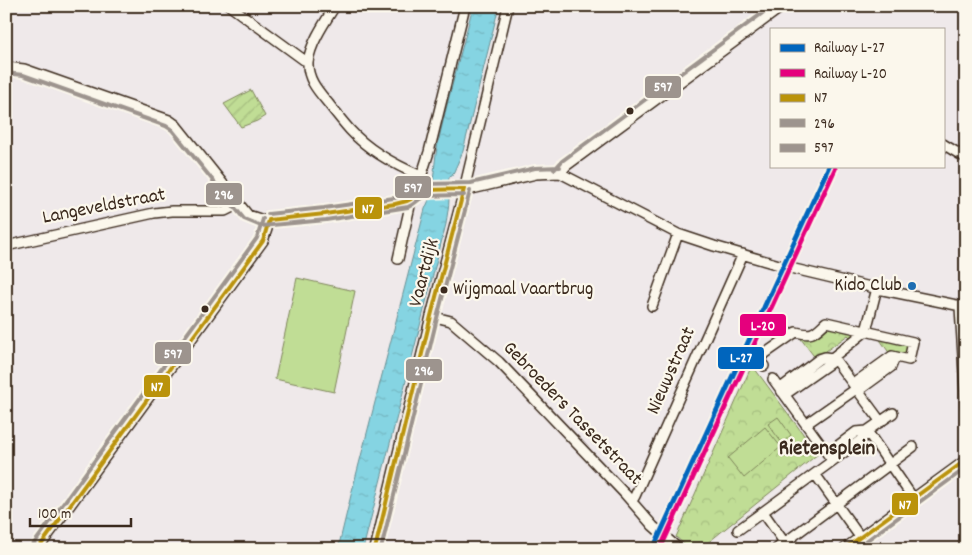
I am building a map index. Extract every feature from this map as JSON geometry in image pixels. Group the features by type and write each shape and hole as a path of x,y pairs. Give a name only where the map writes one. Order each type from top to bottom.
{"street":[{"path":"230,6 308,62"},
{"path":"335,6 313,45 308,62 308,71 316,87 350,129 364,143 381,156 421,176"},
{"name":"Vaartdijk","path":"398,259 410,206 429,152 465,6"},
{"name":"Vaartdijk","path":"375,549 508,6"},
{"path":"560,173 566,166 783,6"},
{"path":"6,67 24,69 169,120 176,125 248,215 263,220 325,214 395,204 407,201 416,193 427,190 472,189 536,174 560,173 678,234 714,246 786,267 963,307 966,407"},
{"path":"944,145 966,158"},
{"name":"Langeveldstraat","path":"6,246 154,213 225,211 239,204"},
{"path":"38,549 263,241 269,220"},
{"path":"652,306 678,234"},
{"name":"Nieuwstraat","path":"632,501 743,254"},
{"path":"782,392 787,393 830,363 833,357 866,331 877,288"},
{"name":"Gebroeders Tassetstraat","path":"431,316 451,321 499,362 632,501 652,526 679,549"},
{"path":"764,366 759,360 763,355 796,332 812,334 826,322 859,328 913,342 909,360 892,356 856,388 806,424"},
{"path":"833,357 881,422"},
{"path":"773,379 830,457"},
{"path":"738,530 815,474 856,432 867,431 893,413"},
{"path":"867,431 913,498"},
{"path":"776,549 787,546 836,504 913,447"},
{"path":"844,549 966,460"},
{"path":"815,474 860,537"},
{"path":"763,512 787,546"}],"green space":[{"path":"251,90 265,116 241,127 224,104"},
{"path":"297,278 355,291 334,392 275,379"},
{"path":"829,325 857,332 852,339 848,335 826,351 829,356 816,359 798,335 810,339"},
{"path":"876,334 910,343 906,356 890,354"},
{"name":"Rietensplein","path":"752,365 818,454 700,549 690,549 676,537"},
{"path":"778,417 791,435 782,443 768,424"},
{"path":"765,427 781,447 744,478 728,458"}],"water":[{"path":"473,6 499,6 463,151 452,176 449,177 449,201 446,224 363,549 338,549 425,209 431,194 441,130"}],"rail line":[{"name":"L-27","path":"653,549 828,168"},
{"name":"L-20","path":"660,549 835,169"}],"transit line":[{"name":"597","path":"555,169 562,161 772,6"},
{"name":"296","path":"6,73 23,75 166,126 172,130 244,219 261,226 326,220 408,207 422,198 431,196 464,195"},
{"name":"597","path":"268,214 394,198 405,195 413,187 426,184 471,183 535,168 560,167"},
{"name":"N7","path":"269,220 395,204 407,201 416,193 427,190 464,189"},
{"name":"N7","path":"375,549 431,316 464,189"},
{"name":"296","path":"381,549 470,191"},
{"name":"597","path":"33,545 257,238 263,219"},
{"name":"N7","path":"38,549 263,241 269,220"},
{"name":"N7","path":"844,549 966,460"},
{"name":"296","path":"855,549 966,468"}],"place":[{"name":"Kido Club","path":"912,286"},
{"name":"Wijgmaal Vaartbrug","path":"444,290"}],"district":[{"name":"Rietensplein","path":"827,450"}]}
